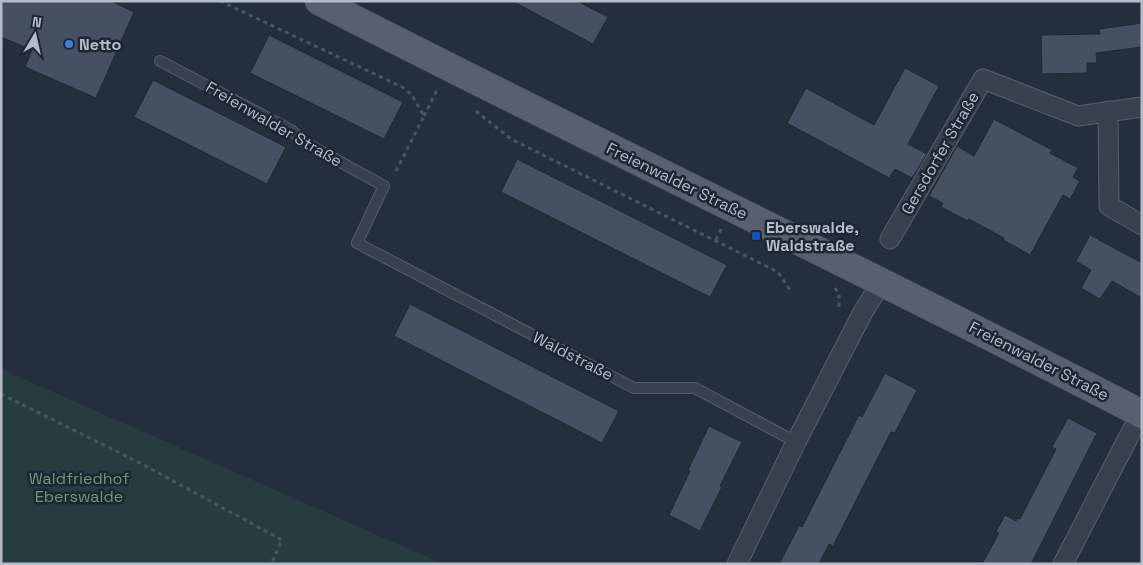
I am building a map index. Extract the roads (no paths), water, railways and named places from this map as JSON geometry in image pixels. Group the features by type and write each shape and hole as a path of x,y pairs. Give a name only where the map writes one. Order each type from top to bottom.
{"main road":[{"name":"Freienwalder Straße","path":"319,1 1141,413"}],"street":[{"name":"Gersdorfer Straße","path":"890,239 983,79 1078,116 1142,106"},
{"path":"1108,111 1109,206 1142,225"},
{"path":"737,564 796,442 863,312 882,282"},
{"path":"1063,564 1141,413"}],"lane":[{"name":"Freienwalder Straße","path":"160,61 291,130 304,142 384,186 357,243"},
{"name":"Waldstraße","path":"357,243 634,388 694,388 796,442"}],"place":[{"name":"Netto","path":"69,44"},
{"name":"Eberswalde, Waldstraße","path":"756,236"}],"park label":[{"name":"Waldfriedhof Eberswalde","path":"79,487"}]}
